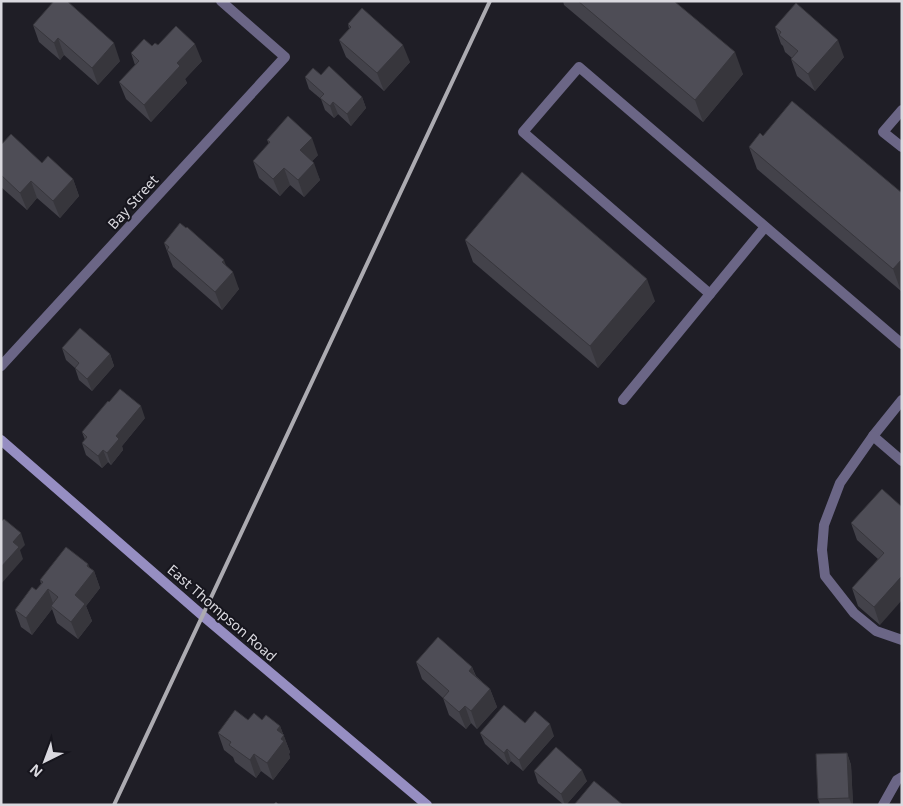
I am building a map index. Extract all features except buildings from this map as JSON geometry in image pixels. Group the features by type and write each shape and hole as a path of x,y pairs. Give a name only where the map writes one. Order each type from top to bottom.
{"main road":[{"name":"East Thompson Road","path":"1,440 203,616 427,805"}],"street":[{"name":"Bay Street","path":"1,366 285,57 221,1"},
{"path":"710,294 523,132 579,67 902,344"},
{"path":"902,110 883,132 902,147"},
{"path":"623,400 765,227"},
{"path":"902,400 873,436 840,483 824,524 822,550 825,576 854,613 876,631 902,640"},
{"path":"873,436 902,461"},
{"path":"883,805 897,780 902,777"}],"railway":[{"path":"114,805 490,1"}]}
